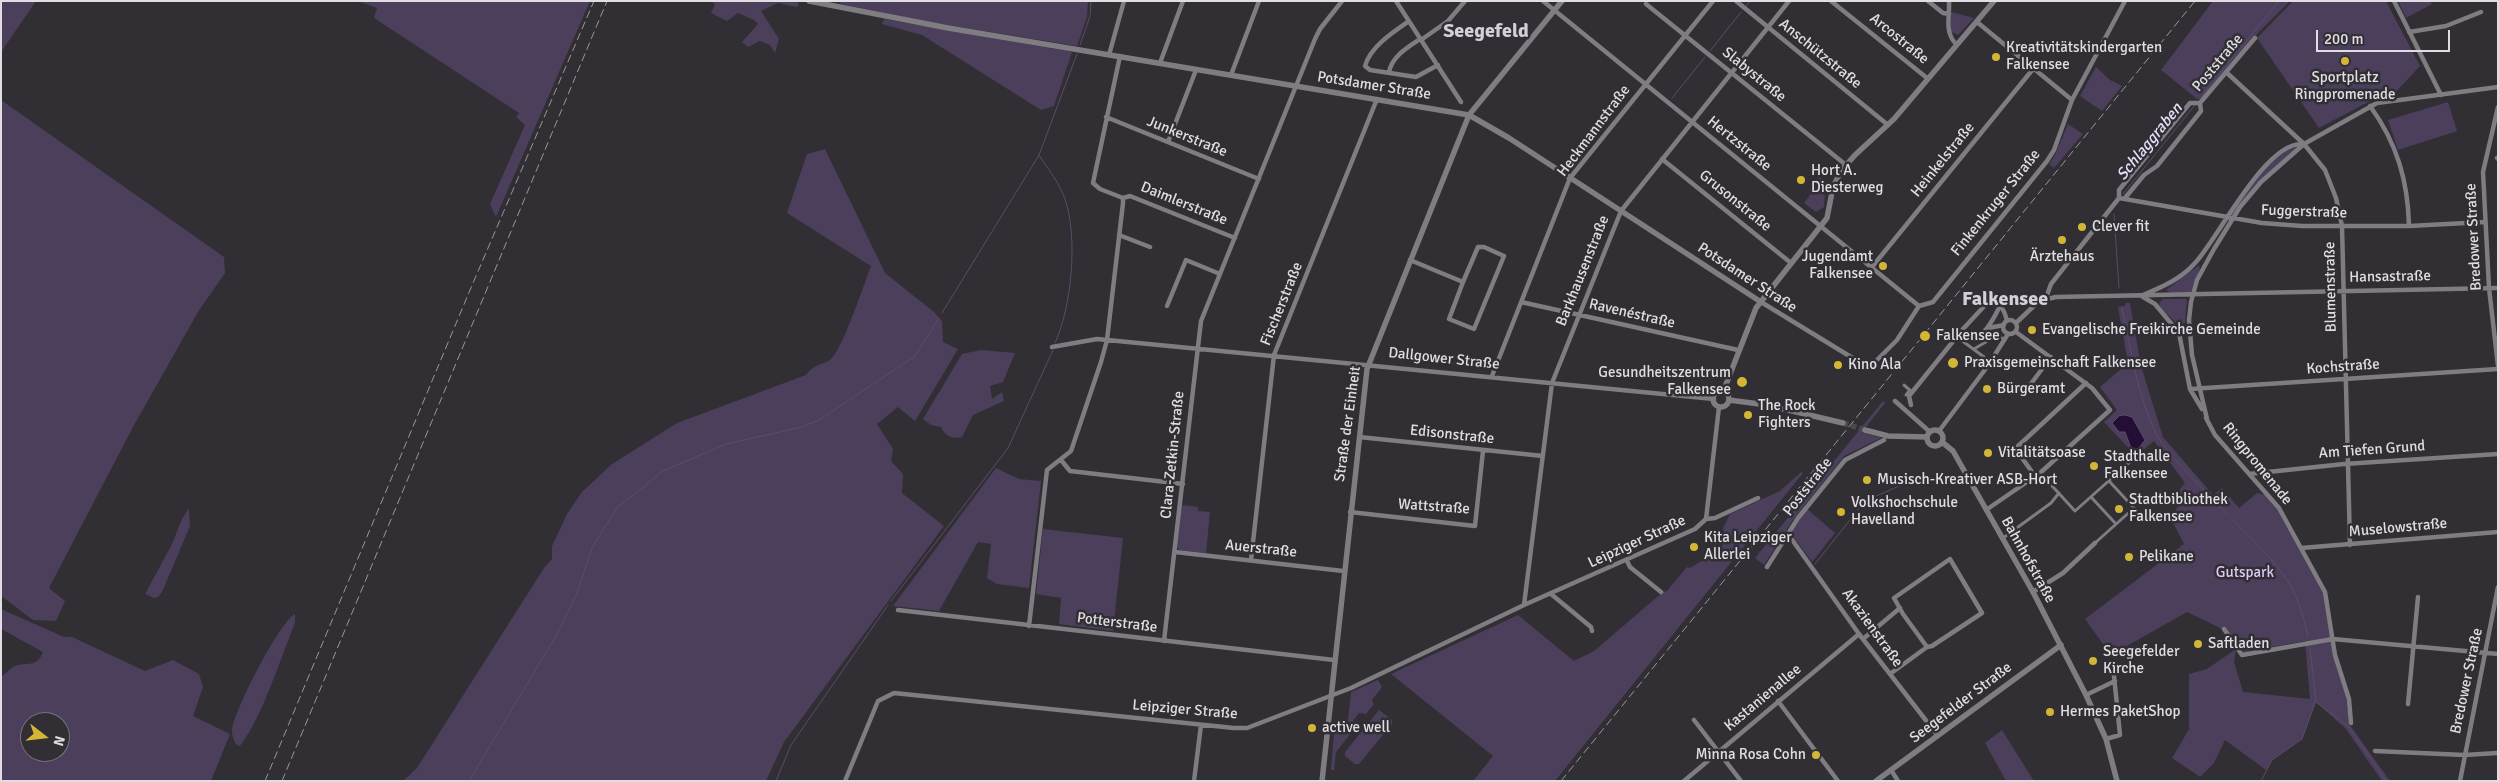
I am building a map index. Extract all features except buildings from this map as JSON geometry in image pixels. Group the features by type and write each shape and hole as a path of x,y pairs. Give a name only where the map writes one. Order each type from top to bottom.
{"street":[{"name":"Potsdamer Straße","path":"809,1 1196,70 1469,115 1487,124 1761,302 1868,368"},
{"path":"1110,55 1124,1"},
{"path":"1160,63 1183,1"},
{"path":"1231,75 1259,1"},
{"name":"Clara-Zetkin-Straße","path":"1164,642 1201,321 1320,29 1342,1"},
{"path":"1396,1 1461,102"},
{"path":"1389,72 1390,66 1403,50 1448,21 1465,1"},
{"name":"Hertzstraße","path":"1543,1 1919,306"},
{"name":"Straße der Einheit","path":"1322,781 1343,571 1368,364 1469,115 1562,1"},
{"name":"Heckmannstraße","path":"1492,376 1570,178 1713,1"},
{"name":"Anschützstraße","path":"1736,1 1888,125"},
{"name":"Barkhausenstraße","path":"1524,605 1552,383 1621,211 1789,1"},
{"name":"Arcostraße","path":"1831,1 1927,78"},
{"path":"1928,1 1943,13 1949,14"},
{"path":"1949,1 1949,33 1956,44"},
{"path":"1723,392 1738,350 1761,302 1821,226 1830,211 1836,180 1846,165 1888,125 1994,1"},
{"name":"Finkenkruger Straße","path":"1868,368 1898,340 1919,306 1932,302 2047,161 2054,150 2072,100 2124,1"},
{"path":"2394,1 2441,95"},
{"name":"Slabystraße","path":"1646,4 1846,165"},
{"path":"2409,32 2446,26 2481,12"},
{"path":"1409,21 1389,34 1367,60 1367,68 1416,77 1438,65"},
{"path":"1977,22 2072,100"},
{"name":"Poststraße","path":"2200,103 2228,73 2255,38"},
{"path":"1106,117 1120,56"},
{"name":"Heinkelstraße","path":"1872,267 2032,68"},
{"path":"1168,142 1196,70"},
{"name":"Blumenstraße","path":"2228,73 2304,144 2325,170 2336,198 2342,226 2350,545"},
{"name":"Ringpromenade","path":"2207,419 2198,388 2189,327 2192,295 2205,265 2232,220 2262,182 2304,144 2370,106 2378,103 2498,87"},
{"name":"Fischerstraße","path":"1251,560 1274,355 1377,100"},
{"name":"Poststraße","path":"2016,323 2039,301 2046,298 2051,284 2119,198 2119,190 2190,103 2200,103"},
{"name":"Poststraße","path":"2125,198 2144,175 2156,166 2201,111 2200,103"},
{"path":"2370,106 2389,135 2402,167 2406,186 2409,226"},
{"name":"Bredower Straße","path":"2498,107 2483,172 2489,288 2498,368"},
{"name":"Junkerstraße","path":"1106,117 1259,179"},
{"name":"Daimlerstraße","path":"1106,117 1094,183 1100,189 1122,198 1130,196 1235,238"},
{"name":"Ringpromenade","path":"2142,296 2168,284 2196,262 2238,198 2272,161 2289,146 2304,144"},
{"name":"Grusonstraße","path":"1662,159 1791,263"},
{"path":"1029,626 1048,470 1071,450 1106,340 1122,198"},
{"path":"2119,198 2125,198"},
{"name":"Fuggerstraße","path":"2125,198 2232,220 2286,225 2409,226 2485,222"},
{"path":"1119,235 1150,247"},
{"path":"1484,247 1504,256 1474,329 1449,319 1463,282 1478,248 1484,247"},
{"path":"1167,306 1186,260 1220,274"},
{"path":"1410,260 1463,282"},
{"path":"2196,262 2205,265"},
{"name":"Hansastraße","path":"2142,296 2498,288"},
{"path":"2046,298 2142,296"},
{"name":"Ringpromenade","path":"2142,296 2154,304 2177,330 2184,348 2190,389 2215,435 2279,508 2325,592 2335,655 2350,699 2351,723"},
{"path":"1906,395 1948,344 1957,337 1989,301 1993,300 2006,312 2004,330 2008,334"},
{"name":"Ravenéstraße","path":"1521,302 1738,350"},
{"path":"1988,328 2000,306"},
{"path":"1963,329 1963,335 1971,340 1988,328 2006,323 2016,323 2016,332"},
{"path":"2177,330 2189,327"},
{"path":"1865,430 1888,436 1929,434 1939,431 1997,354 2008,334 2016,332 2086,383 2109,407 2109,413 2035,476 1986,510"},
{"path":"1957,337 1984,357 1985,366"},
{"path":"1974,349 1994,337 2002,338"},
{"name":"Dallgower Straße","path":"1052,347 1088,339 1106,340 1714,399"},
{"path":"2024,393 2051,357"},
{"name":"Kochstraße","path":"2190,389 2498,368"},
{"path":"2035,476 2016,447 2086,383"},
{"path":"1904,385 1911,391"},
{"path":"1911,391 1908,398 1911,404"},
{"path":"1706,519 1719,407 1714,399 1716,394 1723,392"},
{"path":"1723,392 1728,396 1729,400"},
{"path":"1719,407 1724,406 1729,400"},
{"path":"1729,400 1780,407 1843,423"},
{"path":"1895,401 1929,434 1929,443 1933,446 1942,442 1943,437 1939,431"},
{"name":"Edisonstraße","path":"1358,438 1543,456"},
{"name":"Poststraße","path":"1767,567 1798,518 1845,460 1884,440"},
{"name":"Bahnhofstraße","path":"1942,442 1953,451 2033,592 2106,739 2117,781"},
{"name":"Wattstraße","path":"1350,512 1475,526 1483,451"},
{"name":"Am Tiefen Grund","path":"2249,474 2348,464 2498,454"},
{"path":"1061,460 1070,471 1183,484"},
{"path":"2043,476 2075,511 2131,461"},
{"path":"2033,592 2062,573 2134,508 2109,481"},
{"path":"2002,539 2051,503 2059,493"},
{"path":"2091,497 2116,524"},
{"name":"Leipziger Straße","path":"845,781 878,702 894,693 1201,725 1247,728 1351,688 1524,605 1695,529 1706,519 1715,518 1758,498"},
{"name":"Muselowstraße","path":"2301,548 2498,532"},
{"name":"Akazienstraße","path":"1788,534 1859,634 1938,736"},
{"name":"Auerstraße","path":"1175,552 1343,571"},
{"path":"1890,674 1927,647 1932,646 1982,613 1950,559 1896,595 1894,600 1927,647"},
{"path":"1626,560 1630,566 1661,592"},
{"name":"Bredower Straße","path":"2460,781 2498,587"},
{"path":"1551,594 1590,626 1592,631"},
{"path":"2408,704 2418,597"},
{"path":"1864,639 1900,608"},
{"name":"Potterstraße","path":"898,610 1334,660"},
{"path":"2224,629 2242,655 2333,639 2498,654"},
{"name":"Kastanienallee","path":"1684,781 1859,634"},
{"name":"Seegefelder Straße","path":"1876,781 2060,645"},
{"path":"2106,739 2120,735 2113,666"},
{"path":"2086,696 2115,681"},
{"path":"1778,701 1838,781"},
{"path":"1694,720 1741,781"},
{"path":"1194,781 1201,725"},
{"path":"2374,752 2464,755 2498,753"},
{"path":"1891,770 1898,781"}],"green space":[{"path":"1,1 36,1 1,52"},
{"path":"358,1 590,1 496,217 490,204 525,125 516,117 519,113 374,18 377,8"},
{"path":"710,1 791,1 799,3 797,7 778,3 761,11 779,39 775,53 770,45 760,41 748,47 742,42 758,24 754,20 738,13 727,21 711,13 715,4"},
{"path":"839,1 1088,1 1087,17 1077,46 929,22 841,4"},
{"path":"2213,1 2290,1 2253,38 2202,100 2197,99 2161,70"},
{"name":"Sportplatz Ringpromenade","path":"2293,1 2386,1 2420,66 2392,96 2372,100 2319,128 2257,38"},
{"path":"2398,1 2430,1 2432,4 2406,18"},
{"path":"1951,12 1974,18 1958,35 1951,32"},
{"path":"884,19 1072,52 1054,106 1041,110 922,35 882,24"},
{"path":"2096,67 2110,80 2122,86 2102,111 2080,96"},
{"path":"1,100 224,257 225,273 198,312 133,427 49,588 65,601 56,621 33,620 1,596"},
{"path":"2448,102 2457,131 2398,150 2388,120"},
{"path":"2068,124 2083,134 2054,168 2049,164 2055,155"},
{"path":"2297,147 2267,175 2230,218 2233,209 2258,176 2279,157"},
{"path":"825,149 885,273 934,312 942,321 943,342 958,349 915,421 898,407 877,424 893,449 891,461 903,474 902,493 944,526 784,742 766,781 403,781 417,768 544,568 552,559 552,546 567,514 582,492 612,464 677,423 806,375 816,366 831,359 836,353 871,266 787,213 807,154"},
{"path":"1820,177 1827,185 1824,207 1816,212 1804,203 1819,183 1817,181"},
{"path":"2199,265 2200,269 2191,292 2171,293 2166,290"},
{"path":"2163,299 2187,299 2185,323 2179,326 2161,308 2159,303"},
{"name":"Gutspark","path":"2126,303 2130,303 2141,366 2163,437 2213,495 2222,488 2239,508 2257,493 2265,495 2277,508 2323,592 2347,700 2349,724 2390,781 2382,781 2346,729 2316,702 2302,739 2272,760 2266,770 2225,740 2214,763 2200,777 2172,758 2189,729 2189,674 2207,669 2236,649 2234,662 2243,692 2310,699 2305,641 2244,652 2225,628 2222,629 2187,612 2111,655 2085,619 2184,544 2171,519 2182,498 2177,493 2185,483 2154,441 2136,456 2104,422 2117,410 2100,387 2128,363 2118,307 2125,306"},
{"path":"981,350 1015,353 1003,382 990,386 992,399 1002,392 1004,401 973,415 962,437 955,438 949,436 941,427 931,425 923,419 962,354"},
{"path":"1883,401 1885,403 1862,432 1881,438 1844,456 1793,520 1764,565 1755,558"},
{"path":"996,468 1019,479 1041,481 1029,588 997,584 987,578 991,544 978,542 939,611 893,606"},
{"path":"1801,472 1803,473 1555,781 1473,781 1493,756 1391,674 1518,615 1574,661 1594,651 1664,591 1666,592 1687,567 1690,568 1718,551 1723,544 1725,536 1723,528 1730,514 1780,491"},
{"path":"1182,505 1198,507 1198,511 1210,512 1206,553 1179,550 1177,546"},
{"path":"189,508 190,526 162,592 158,597 154,598 145,594 172,544 182,519"},
{"path":"1807,509 1835,533 1812,562 1790,532"},
{"path":"1043,529 1123,538 1113,631 1059,624 1061,598 1036,594"},
{"path":"1,609 64,637 72,637 145,671 173,660 199,674 203,687 193,716 230,734 211,781 1,781 1,677 13,667 34,663 43,652 1,629"},
{"path":"295,614 295,623 264,703 248,734 240,746 237,745 233,739 232,731 234,721 248,688 268,650 288,620"},
{"path":"1378,680 1382,687 1372,700 1374,704 1366,714 1359,713 1353,721 1356,727 1336,752 1334,770 1331,770 1334,732 1347,730 1351,692"},
{"path":"1379,710 1392,720 1392,724 1359,764 1355,764 1345,756 1345,752"},
{"path":"2002,730 2034,781 2006,781 1985,743"}],"shaded area":[{"path":"2119,416 2132,417 2145,440 2138,449 2131,448 2125,432 2119,432 2112,423"}],"waterway":[{"path":"1080,45 1090,16 1091,1"},
{"path":"1746,6 1750,1"},
{"name":"Schlaggraben","path":"2201,97 2279,1"},
{"path":"1710,51 1741,12"},
{"path":"942,313 1039,155 1077,54"},
{"path":"1672,98 1705,57"},
{"name":"Schlaggraben","path":"2123,194 2195,105"},
{"path":"1039,155 1063,193 1071,232 1072,252 1069,291 1066,310 1055,343"},
{"name":"Schlaggraben","path":"2114,214 2119,288"},
{"name":"Schlaggraben","path":"2122,308 2139,388 2156,433 2179,464 2227,514"},
{"path":"469,781 557,634 576,595 593,546 617,508 663,471 726,444 802,427 819,420 915,356 939,318"},
{"path":"891,601 1008,448 1053,350"},
{"path":"1815,564 1865,501 1915,479"},
{"name":"Schlaggraben","path":"2233,520 2271,559 2290,585 2303,617 2308,637"},
{"path":"776,781 791,745 888,605"},
{"name":"Schlaggraben","path":"2310,648 2316,702 2349,727 2386,781"},
{"path":"2261,781 2272,760 2302,739 2315,703"}],"tunnel":[{"path":"1843,423 1865,430"}],"railway":[{"path":"265,781 470,290 594,1"},
{"path":"282,781 607,1"},
{"path":"1561,781 2195,1"}],"place":[{"name":"Kreativitätskindergarten Falkensee","path":"1996,57"},
{"name":"Sportplatz Ringpromenade","path":"2345,61"},
{"name":"Hort A. Diesterweg","path":"1801,180"},
{"name":"Clever fit","path":"2082,227"},
{"name":"Ärztehaus","path":"2062,240"},
{"name":"Jugendamt Falkensee","path":"1883,266"},
{"name":"Evangelische Freikirche Gemeinde","path":"2032,330"},
{"name":"Falkensee","path":"1925,336"},
{"name":"Praxisgemeinschaft Falkensee","path":"1953,363"},
{"name":"Kino Ala","path":"1838,365"},
{"name":"Gesundheitszentrum Falkensee","path":"1742,382"},
{"name":"Bürgeramt","path":"1987,389"},
{"name":"The Rock Fighters","path":"1748,415"},
{"name":"Vitalitätsoase","path":"1988,453"},
{"name":"Stadthalle Falkensee","path":"2094,466"},
{"name":"Musisch-Kreativer ASB-Hort","path":"1867,480"},
{"name":"Stadtbibliothek Falkensee","path":"2119,509"},
{"name":"Volkshochschule Havelland","path":"1841,512"},
{"name":"Kita Leipziger Allerlei","path":"1694,547"},
{"name":"Pelikane","path":"2129,557"},
{"name":"Saftladen","path":"2198,644"},
{"name":"Seegefelder Kirche","path":"2093,661"},
{"name":"Hermes PaketShop","path":"2050,712"},
{"name":"active well","path":"1312,728"},
{"name":"Minna Rosa Cohn","path":"1816,755"}],"district":[{"name":"Seegefeld","path":"1486,32"},
{"name":"Falkensee","path":"2005,300"}]}
